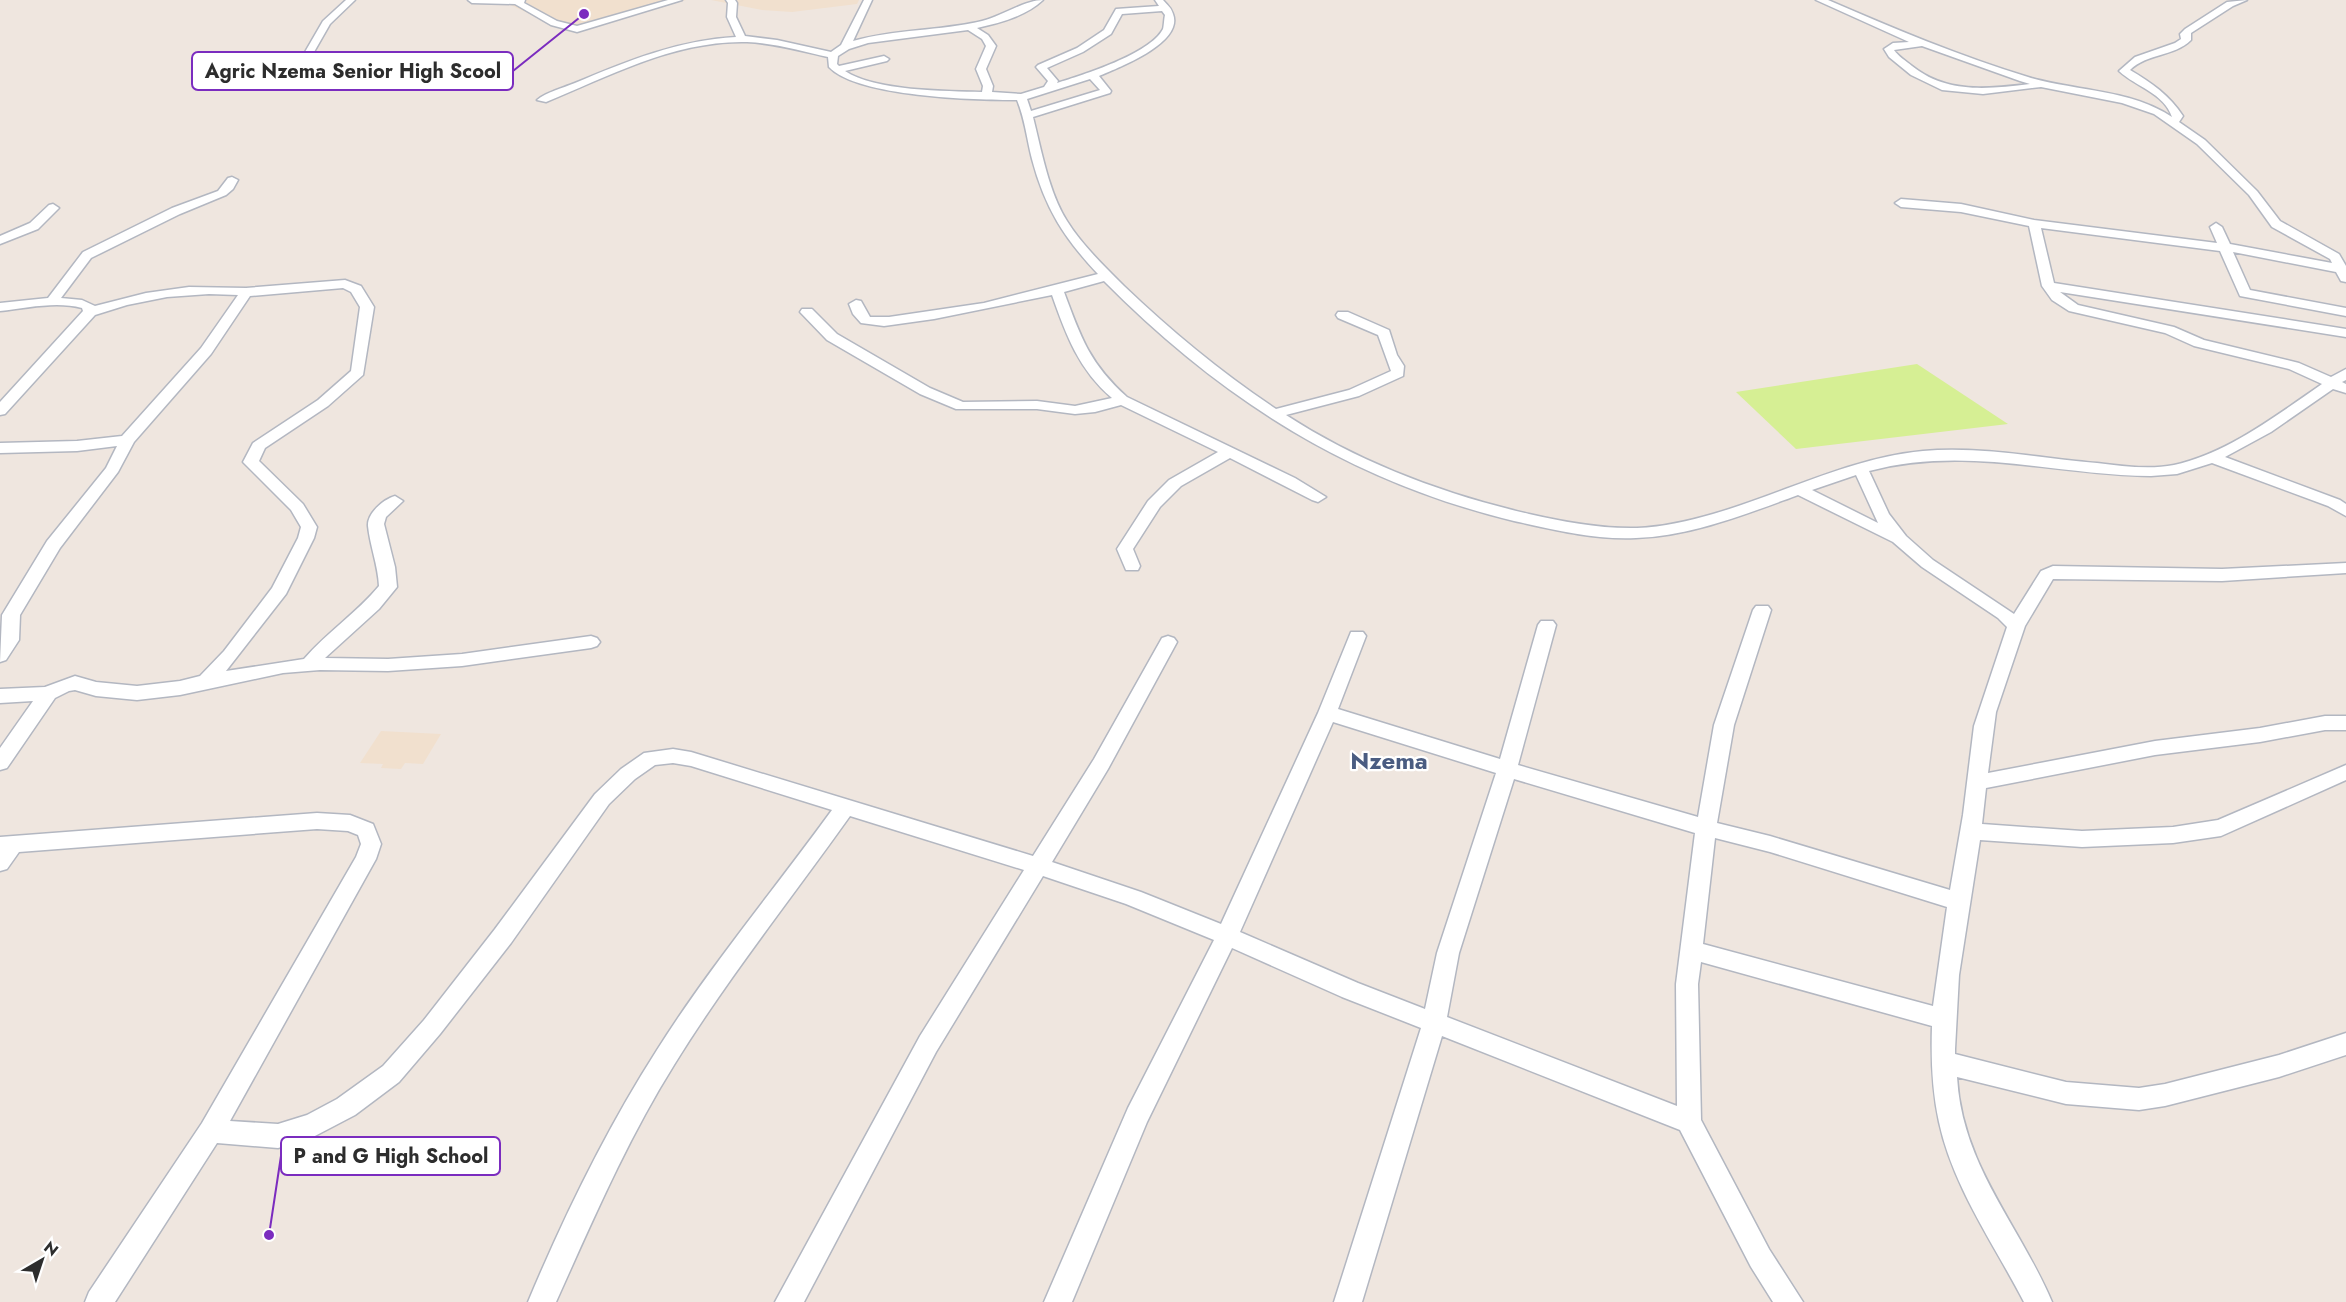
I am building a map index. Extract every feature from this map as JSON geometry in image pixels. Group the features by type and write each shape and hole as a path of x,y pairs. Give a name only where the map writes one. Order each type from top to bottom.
{"street":[{"path":"299,71 326,23 351,0"},
{"path":"472,0 521,0 519,4 554,23 565,28 577,29 678,0"},
{"path":"732,0 733,6 729,14 741,39"},
{"path":"846,45 868,0"},
{"path":"1039,0 1007,15 970,27 846,45 833,54 831,62 837,70 878,87 918,92 1021,97 1092,75 1135,57 1162,37 1168,26 1170,14 1159,0"},
{"path":"1820,0 1925,44 2044,85 2142,105 2174,122 2201,142 2244,183 2276,224 2328,251 2335,257 2344,274"},
{"path":"2174,122 2178,116 2170,104 2149,85 2124,71 2134,60 2180,45 2186,40 2185,34 2188,31 2230,4 2243,0"},
{"path":"1048,89 1053,81 1041,67 1080,50 1108,32 1119,11 1167,9"},
{"path":"970,27 985,37 991,46 981,69 988,86 986,95"},
{"path":"542,100 669,51 741,39 833,54"},
{"path":"1925,44 1904,44 1889,50 1892,55 1925,80 1936,85 1971,91 2044,85"},
{"path":"837,70 884,59"},
{"path":"1029,115 1106,91 1092,75"},
{"path":"1021,97 1029,115 1036,157 1059,220 1107,276 1213,372 1272,414 1320,444 1372,470 1511,516 1609,534 1647,533 1684,528 1861,470 1913,456 1957,454 2097,468 2160,471 2180,468 2211,457 2295,410 2346,373"},
{"path":"52,301 87,255 176,211 222,193 229,187 232,180"},
{"path":"1901,203 1961,208 2034,224 2226,246 2344,274"},
{"path":"0,240 34,226 53,208"},
{"path":"2034,224 2048,286 2057,297 2074,308 2174,331 2199,343 2294,366 2346,389"},
{"path":"2216,227 2245,293 2346,312"},
{"path":"855,304 861,317 867,321 888,321 939,314 1057,291 1107,276"},
{"path":"0,411 90,312 111,304 152,296 215,291 246,292 345,284 356,289 367,307 358,372 323,403 258,446 251,462 297,507 309,527 306,538 280,590 230,655 206,681"},
{"path":"2048,286 2346,333"},
{"path":"1057,291 1082,357 1122,400 1318,498"},
{"path":"0,656 10,640 11,615 53,545 113,469 127,440 176,386 214,339 246,292"},
{"path":"0,307 52,301 79,303 88,306 90,312"},
{"path":"2174,331 2185,324 2189,308"},
{"path":"807,312 832,338 925,390 961,406 1037,405 1075,410 1095,408 1122,400"},
{"path":"1272,414 1332,400 1377,384 1398,373 1384,333 1343,315"},
{"path":"0,448 77,446 127,440"},
{"path":"1132,566 1125,549 1154,504 1175,483 1229,452"},
{"path":"2211,457 2334,503 2346,511"},
{"path":"1861,470 1888,526 1900,540 1914,553 2004,614 2016,626"},
{"path":"1800,490 1900,540"},
{"path":"309,665 327,644 373,606 388,587 387,567 376,524 378,515 395,501"},
{"path":"2038,1302 1962,1154 1951,1123 1942,1062 1944,1019 1957,901 1971,831 1987,712 2016,626 2047,575 2053,572 2222,575 2346,568"},
{"path":"1762,610 1724,725 1706,828 1686,1003 1689,1122 1760,1258 1789,1302"},
{"path":"1348,1302 1402,1131 1434,1022 1448,953 1507,769 1547,625"},
{"path":"1058,1302 1137,1116 1227,936 1327,713 1357,636"},
{"path":"0,696 48,693 65,684 75,683 96,689 137,693 180,688 206,681 309,665 388,665 462,660 591,642"},
{"path":"789,1302 928,1044 1101,764 1168,642"},
{"path":"0,763 48,693"},
{"path":"1327,713 1507,769 1706,828 1770,844 1957,901"},
{"path":"1978,782 2155,748 2260,735 2325,723 2346,723"},
{"path":"211,1131 278,1136 313,1125 346,1107 391,1074 432,1027 503,936 602,799 628,774 651,758 672,756 691,759 1038,864 1133,898 1350,990 1689,1122"},
{"path":"1971,831 2082,839 2173,836 2221,828 2346,772"},
{"path":"542,1302 625,1129 664,1060 703,1001 846,807"},
{"path":"4,851 317,821 350,823 366,830 371,844 366,859 211,1131 99,1302"},
{"path":"1691,950 1944,1019"},
{"path":"1942,1062 2066,1094 2139,1099 2165,1095 2279,1066 2346,1044"}],"shaded area":[{"path":"499,0 686,0 582,31 561,28"},
{"path":"711,0 859,0 857,4 792,12 762,10"},
{"path":"381,731 441,734 423,764 405,763 401,769 381,768 383,764 360,763"}],"green space":[{"path":"1917,364 2008,424 1796,449 1736,392"}],"place":[{"name":"Agric Nzema Senior High Scool","path":"584,14"},
{"name":"P and G High School","path":"269,1235"}],"district":[{"name":"Nzema","path":"1389,760"}]}
